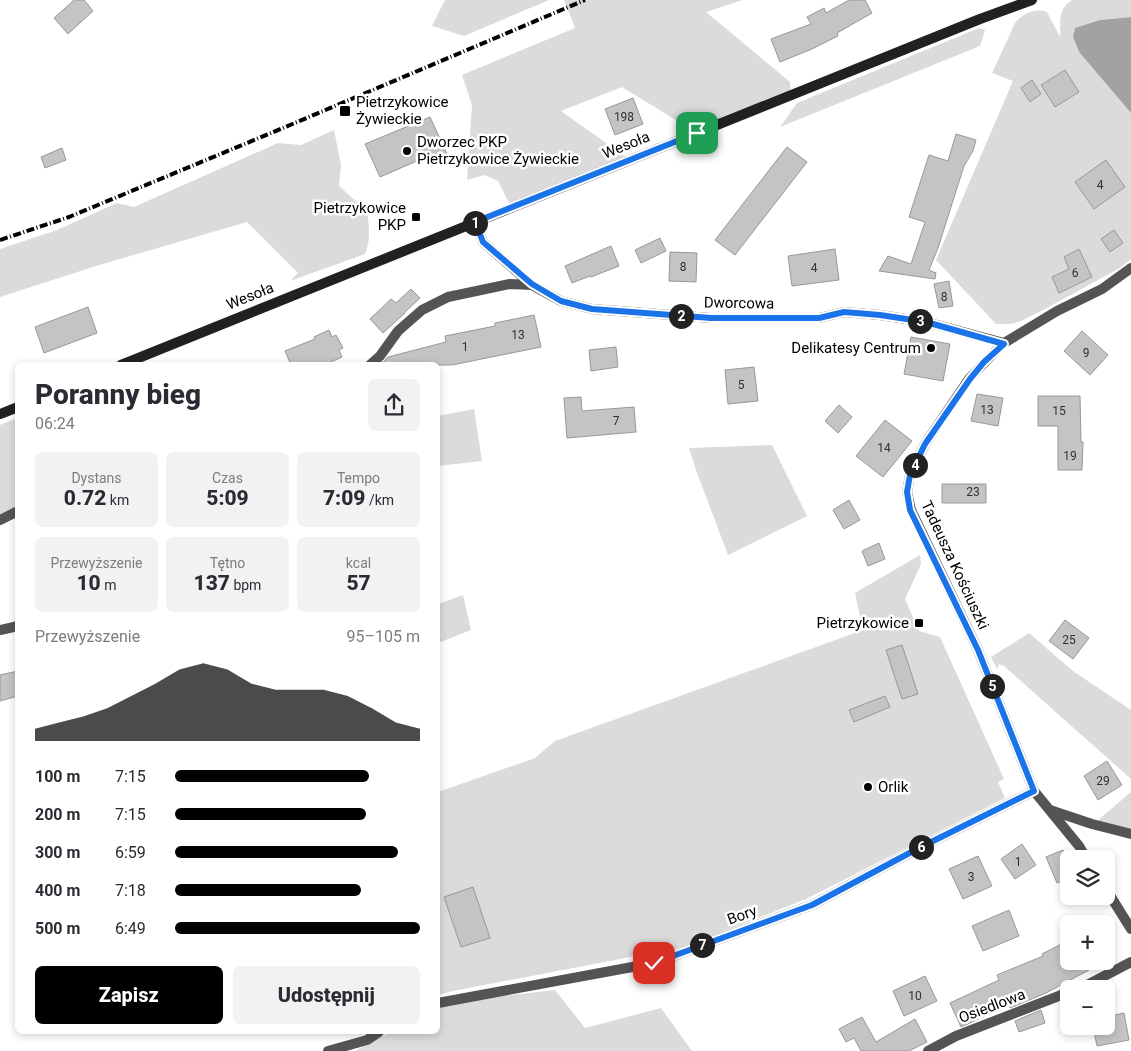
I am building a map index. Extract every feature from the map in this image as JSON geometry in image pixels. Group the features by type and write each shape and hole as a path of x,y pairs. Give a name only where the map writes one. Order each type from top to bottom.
{"main road":[{"name":"Wesoła","path":"128,362 980,18 1032,0"},
{"path":"0,414 15,408"}],"street":[{"name":"Dworcowa","path":"475,222 483,242 532,284 561,301 592,309 711,318 819,318 844,312 880,315 926,322 1004,344"},
{"name":"Tadeusza Kościuszki","path":"1081,850 1034,791 978,650 910,510 907,492 910,475 925,444 984,362 1004,344 1057,311 1102,289 1131,268"},
{"path":"373,362 398,331 422,310 448,297 510,284 532,284"},
{"path":"0,520 15,512"},
{"path":"0,630 15,627"},
{"name":"Bory","path":"440,1003 654,963 812,905 917,849 1034,791"},
{"path":"1050,810 1131,834"},
{"path":"1115,903 1131,929"},
{"path":"1097,980 1131,962"},
{"name":"Osiedlowa","path":"928,1051 956,1036 1060,996"},
{"path":"328,1051 367,1040 376,1034"}],"shaded area":[{"path":"445,0 549,0 464,36 432,26"},
{"path":"564,0 743,0 706,12 790,82 791,94 697,133 622,87 561,111 630,160 511,207 498,181 485,175 467,180 472,105 462,75 575,28"},
{"path":"1072,0 1131,0 1131,17 1100,20 1075,28 1073,37 1079,52 1131,113 1131,259 1120,268 1021,321 1011,324 996,324 936,260 1013,81 992,73 1015,23 1022,16 1030,12 1047,12 1060,37 1062,12 1064,7"},
{"path":"1131,17 1131,113 1079,52 1073,37 1075,28 1100,20"},
{"path":"979,28 985,30 980,46 780,127 797,103"},
{"path":"334,130 341,165 339,186 367,211 369,238 365,254 290,281 298,273 247,222 96,266 0,297 0,249 57,230 117,203 134,207 278,143 301,145"},
{"path":"474,409 482,461 440,466 440,416"},
{"path":"15,419 15,508 0,517 0,425"},
{"path":"772,445 807,516 728,555 689,448"},
{"path":"920,555 921,564 905,599 919,631 940,637 1004,779 998,782 1005,798 806,899 688,946 440,994 440,791 535,758 555,741 863,630 855,593"},
{"path":"463,595 471,630 440,642 440,603"},
{"path":"1029,633 1073,671 1131,710 1131,779 1004,666 999,664 997,669 991,657"},
{"path":"1131,792 1131,830 1097,821"},
{"path":"555,990 585,1028 661,1008 692,1051 355,1051 387,1034 440,1034 440,1008 477,999"}],"building":[{"path":"74,0 84,0 93,11 68,34 54,18"},
{"path":"849,0 865,0 872,13 837,33 838,36 780,62 771,39 811,24 807,17 824,8 826,13"},
{"path":"1065,70 1079,92 1055,107 1041,85"},
{"path":"1032,80 1041,94 1030,102 1021,88"},
{"path":"633,98 643,124 615,135 605,109"},
{"name":"Dworzec PKP Pietrzykowice Żywieckie","path":"430,117 449,158 430,166 426,157 380,177 365,144"},
{"path":"956,134 976,140 973,151 964,166 938,248 929,270 936,273 935,279 879,271 888,256 911,264 925,222 909,217 929,155 948,161"},
{"path":"787,147 807,162 735,255 715,240"},
{"path":"62,148 66,160 45,168 41,157"},
{"path":"1106,160 1125,187 1094,209 1075,182"},
{"path":"1114,230 1123,243 1110,252 1101,239"},
{"path":"660,238 666,251 641,263 635,250"},
{"path":"611,246 619,266 572,283 565,266"},
{"path":"835,249 839,280 792,286 788,256"},
{"path":"1079,249 1092,277 1059,293 1052,277 1069,269 1064,257"},
{"path":"670,252 697,253 696,282 669,281"},
{"path":"949,281 953,306 939,308 934,284"},
{"path":"411,289 420,298 383,333 370,319 391,299 396,303"},
{"path":"88,307 97,333 44,353 35,327"},
{"path":"534,315 541,347 452,365 440,365 440,362 383,362 388,357 446,342 445,336 495,326 495,323"},
{"path":"329,330 332,337 336,335 343,348 339,350 342,357 331,362 290,362 285,351 315,339 314,337"},
{"path":"1082,331 1108,355 1090,375 1064,351"},
{"path":"911,337 950,344 943,381 904,374"},
{"path":"616,347 618,367 591,371 589,350"},
{"path":"754,367 758,401 728,404 725,370"},
{"path":"977,394 1003,398 998,426 971,421"},
{"path":"1038,396 1080,396 1081,442 1083,442 1082,470 1058,470 1058,426 1038,426"},
{"path":"581,397 582,411 634,407 636,432 567,438 564,398"},
{"path":"839,405 852,417 838,433 825,421"},
{"path":"885,420 912,441 883,477 856,456"},
{"path":"942,484 986,484 986,503 942,503"},
{"path":"849,500 860,520 844,529 833,510"},
{"path":"879,543 885,559 868,566 862,551"},
{"path":"1065,620 1089,638 1073,659 1049,641"},
{"path":"902,645 918,694 902,699 886,650"},
{"path":"15,672 15,697 0,701 0,675"},
{"path":"885,696 890,707 854,722 849,710"},
{"path":"1107,761 1122,785 1098,800 1084,776"},
{"path":"1022,844 1036,865 1015,879 1001,859"},
{"path":"1060,851 1060,882 1057,883 1046,857"},
{"path":"978,856 992,886 963,899 949,869"},
{"path":"473,887 490,938 461,947 444,897"},
{"path":"1009,910 1019,936 983,951 972,926"},
{"path":"1060,945 1060,970 1089,970 1070,980 1060,980 1060,986 1046,993 1010,1008 1009,1005 961,1027 950,1003 999,980 997,975 1043,956 1042,954"},
{"path":"925,976 937,1001 904,1016 893,991"},
{"path":"1041,1010 1045,1023 1019,1032 1015,1021"},
{"path":"1124,1013 1129,1040 1097,1046 1095,1035 1115,1035 1115,1015"},
{"path":"862,1017 876,1042 915,1019 927,1042 909,1051 861,1051 854,1038 846,1042 839,1029"}],"railway":[{"path":"0,240 69,217 585,0"}],"place":[{"name":"Pietrzykowice Żywieckie","path":"345,111"},
{"name":"Dworzec PKP Pietrzykowice Żywieckie","path":"407,151"},
{"name":"Pietrzykowice PKP","path":"416,217"},
{"name":"Delikatesy Centrum","path":"931,348"},
{"name":"Pietrzykowice","path":"919,623"},
{"name":"Orlik","path":"868,787"}],"route":[{"path":"654,963 812,905 917,849 1034,791 978,650 910,510 907,492 910,475 925,444 970,379 984,362 1004,344 926,322 880,315 844,312 819,318 711,318 592,309 561,301 532,284 504,262 483,242 475,222 697,133"}]}
